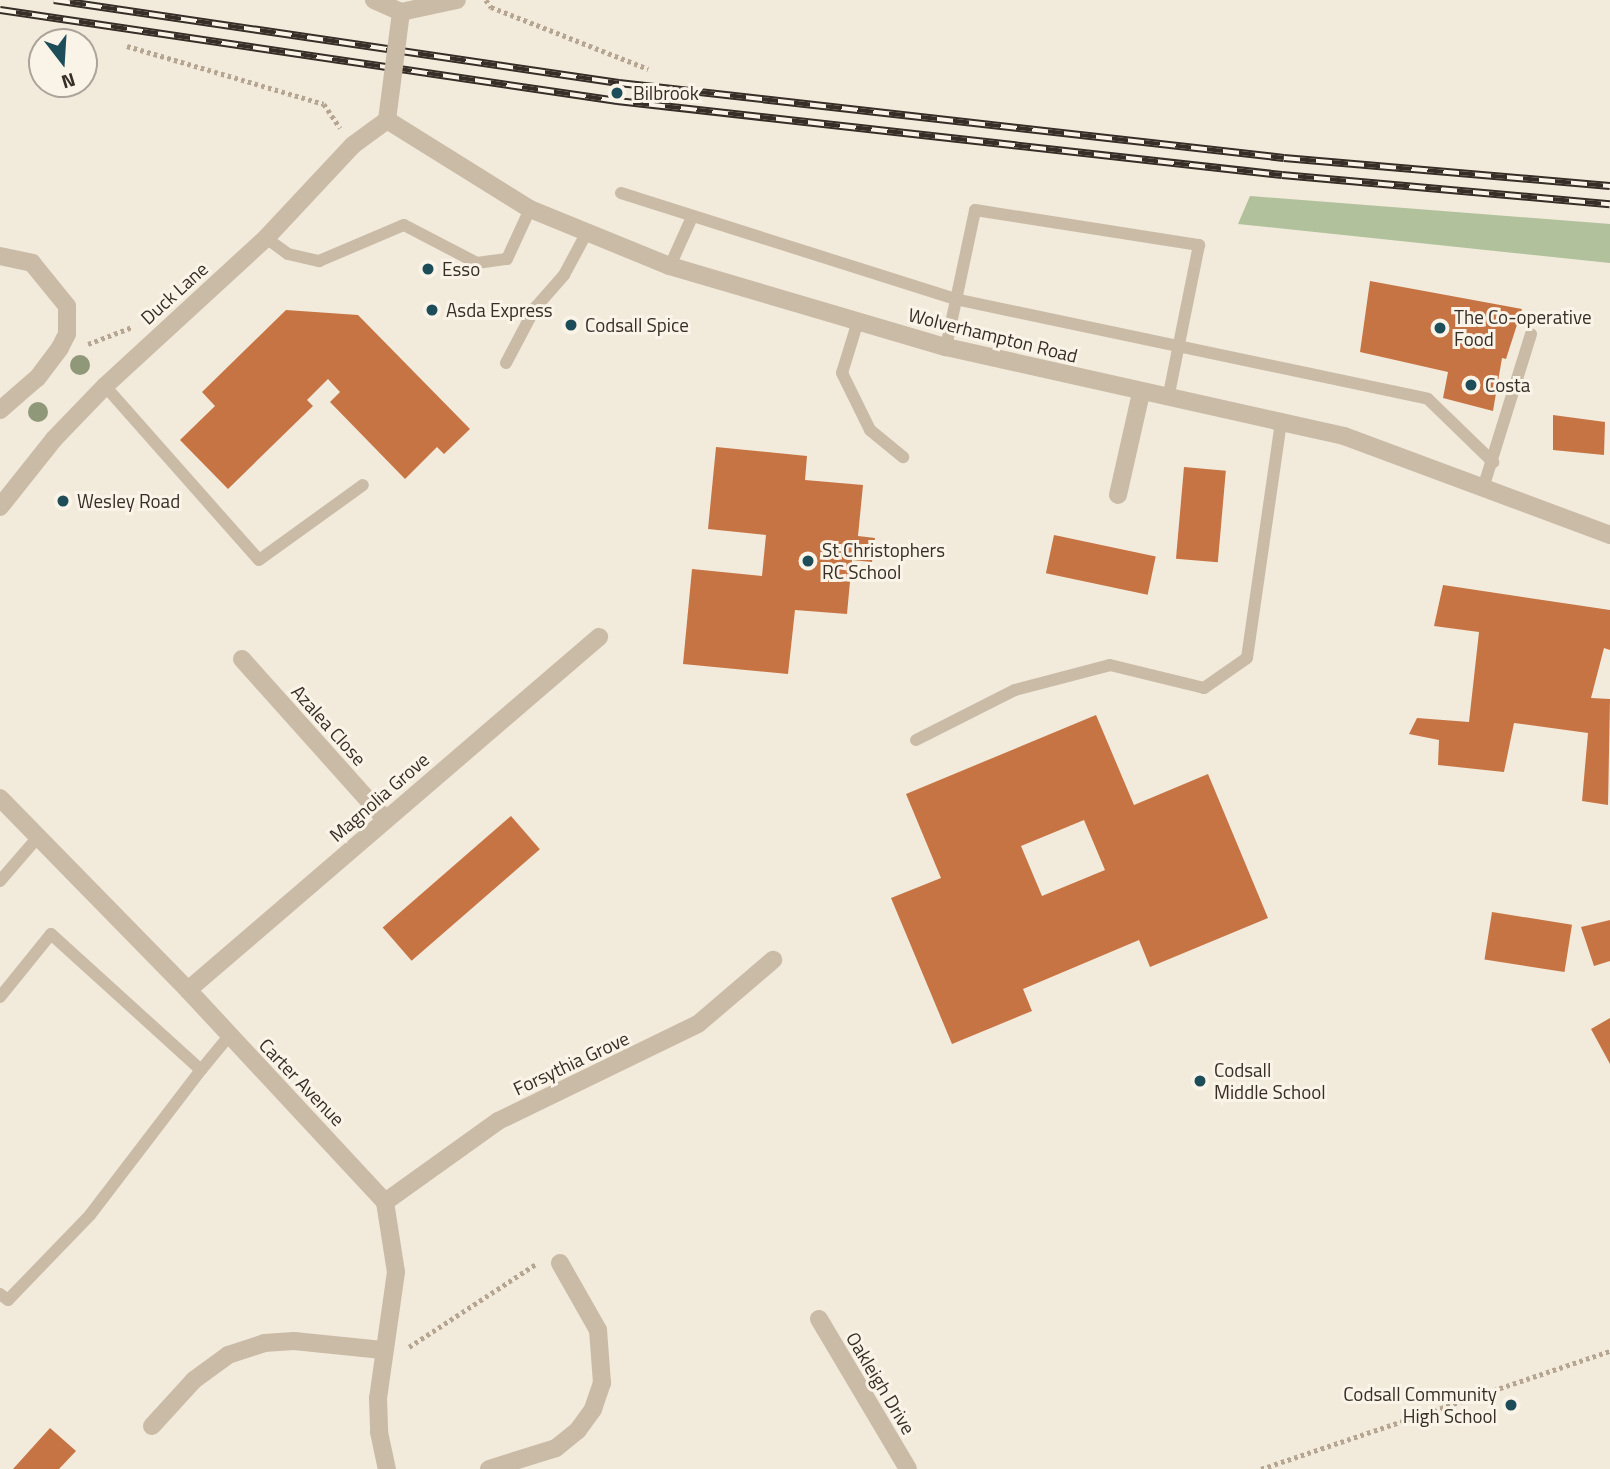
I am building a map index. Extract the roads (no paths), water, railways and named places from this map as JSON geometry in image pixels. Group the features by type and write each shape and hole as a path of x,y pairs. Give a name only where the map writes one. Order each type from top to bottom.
{"street":[{"path":"374,0 401,12 457,0"},
{"path":"387,120 401,12"},
{"name":"Duck Lane","path":"0,507 54,439 105,386 266,238 353,145 387,120"},
{"name":"Wolverhampton Road","path":"387,120 530,209 670,266 946,347 1141,393 1344,436 1484,485 1610,535"},
{"path":"0,256 32,263 67,306 67,334 60,348 37,378 0,410"},
{"path":"1118,495 1141,393"},
{"name":"Magnolia Grove","path":"188,990 599,637"},
{"name":"Azalea Close","path":"242,659 385,819"},
{"name":"Carter Avenue","path":"0,798 188,990 385,1202"},
{"name":"Forsythia Grove","path":"385,1202 498,1121 698,1024 773,960"},
{"path":"385,1202 396,1272 383,1350 379,1432 387,1469"},
{"path":"489,1469 556,1448 578,1430 598,1396 603,1353 598,1330 560,1263"},
{"name":"Oakleigh Drive","path":"819,1319 908,1469"},
{"path":"152,1426 194,1380 228,1355 264,1343 294,1341 383,1350"}],"lane":[{"path":"621,193 955,299 1428,399 1493,462"},
{"path":"266,238 288,254 319,261 404,225 477,263 507,259 530,209"},
{"path":"946,347 975,210 1199,245 1168,399"},
{"path":"670,266 692,217"},
{"path":"506,362 535,308 564,275 586,233"},
{"path":"858,321 842,373 870,430 903,457"},
{"path":"1484,485 1531,334"},
{"path":"105,386 259,560 363,485"},
{"path":"916,740 1015,690 1110,665 1204,688 1247,658 1281,423"},
{"path":"0,881 38,837"},
{"path":"0,997 51,934 201,1070"},
{"path":"0,1294 8,1300 90,1215 229,1036"}],"railway":[{"path":"54,0 619,83 1284,158 1610,186"},
{"path":"0,10 617,101 1282,175 1610,204"}],"place":[{"name":"Bilbrook","path":"617,93"},
{"name":"Esso","path":"428,269"},
{"name":"Asda Express","path":"432,310"},
{"name":"Codsall Spice","path":"571,325"},
{"name":"The Co-operative Food","path":"1440,328"},
{"name":"Costa","path":"1471,385"},
{"name":"Wesley Road","path":"63,501"},
{"name":"St Christophers RC School","path":"808,561"},
{"name":"Codsall Middle School","path":"1200,1081"},
{"name":"Codsall Community High School","path":"1511,1405"}]}
